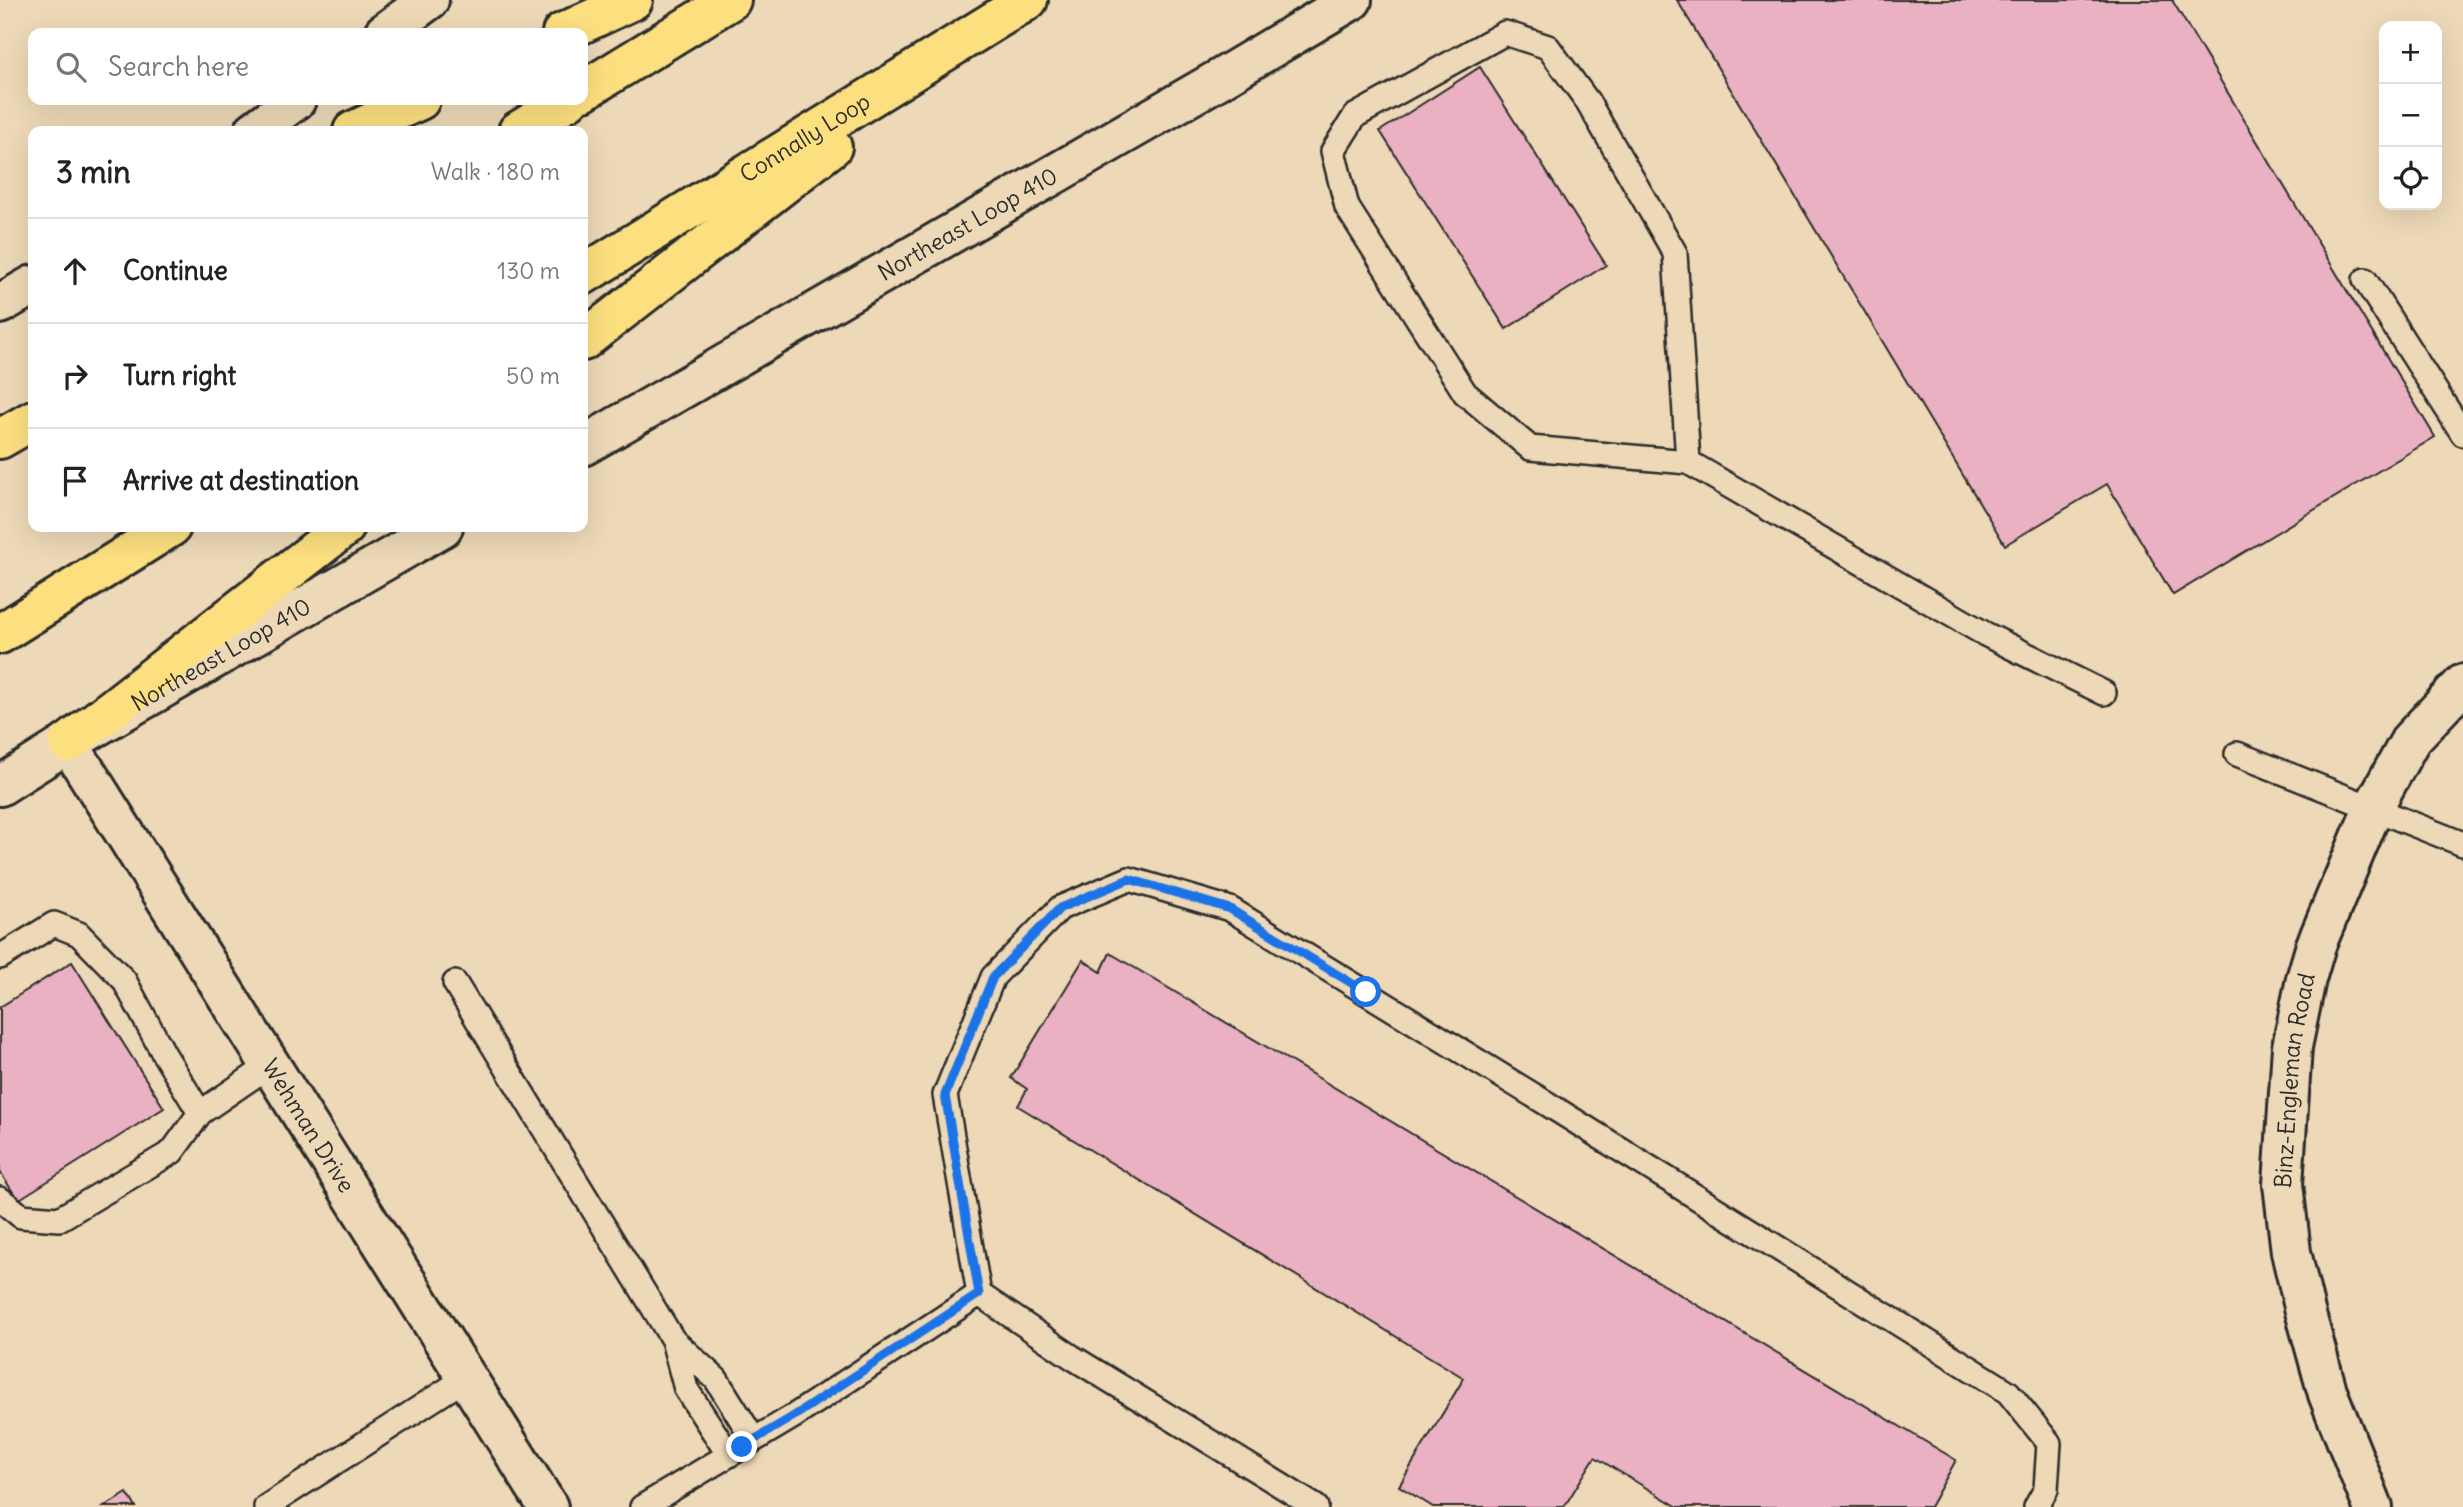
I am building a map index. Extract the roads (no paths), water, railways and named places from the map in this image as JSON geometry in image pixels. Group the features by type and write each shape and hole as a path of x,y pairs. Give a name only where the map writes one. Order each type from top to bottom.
{"highway":[{"path":"573,28 633,0"},
{"path":"588,88 732,0"},
{"name":"Connally Loop","path":"588,272 1028,0"},
{"path":"588,337 978,33"},
{"path":"364,126 409,105"},
{"path":"526,126 561,105"},
{"path":"0,439 28,422"},
{"path":"0,634 164,532"},
{"path":"68,743 339,532"}],"street":[{"path":"391,28 429,0"},
{"name":"Northeast Loop 410","path":"588,443 1352,0"},
{"path":"261,126 289,105"},
{"path":"0,303 28,288"},
{"name":"Northeast Loop 410","path":"0,786 68,743 434,532"},
{"name":"Binz-Engleman Road","path":"2373,1507 2329,1394 2291,1252 2283,1184 2292,1047 2316,945 2373,809 2411,739 2463,684"},
{"name":"Wehman Drive","path":"68,743 548,1507"}],"lane":[{"path":"1688,462 1675,253 1588,102 1548,47 1505,33 1355,116 1333,151 1347,207 1465,393 1530,448 1688,462 1985,634 2104,693"},
{"path":"2365,280 2463,434"},
{"path":"2236,754 2463,844"},
{"path":"1316,1507 1072,1357 979,1294 945,1095 993,977 1060,908 1129,879 1230,909 1558,1110 2008,1392 2049,1443 2046,1489 2036,1507"},
{"path":"0,957 54,924 79,934 124,980 200,1113"},
{"path":"455,983 673,1340 716,1379 754,1440"},
{"path":"0,1199 21,1216 60,1219 172,1152 200,1113 271,1065"},
{"path":"642,1507 794,1416 979,1294"},
{"path":"673,1340 686,1390 729,1455"},
{"path":"266,1507 466,1378"}]}
